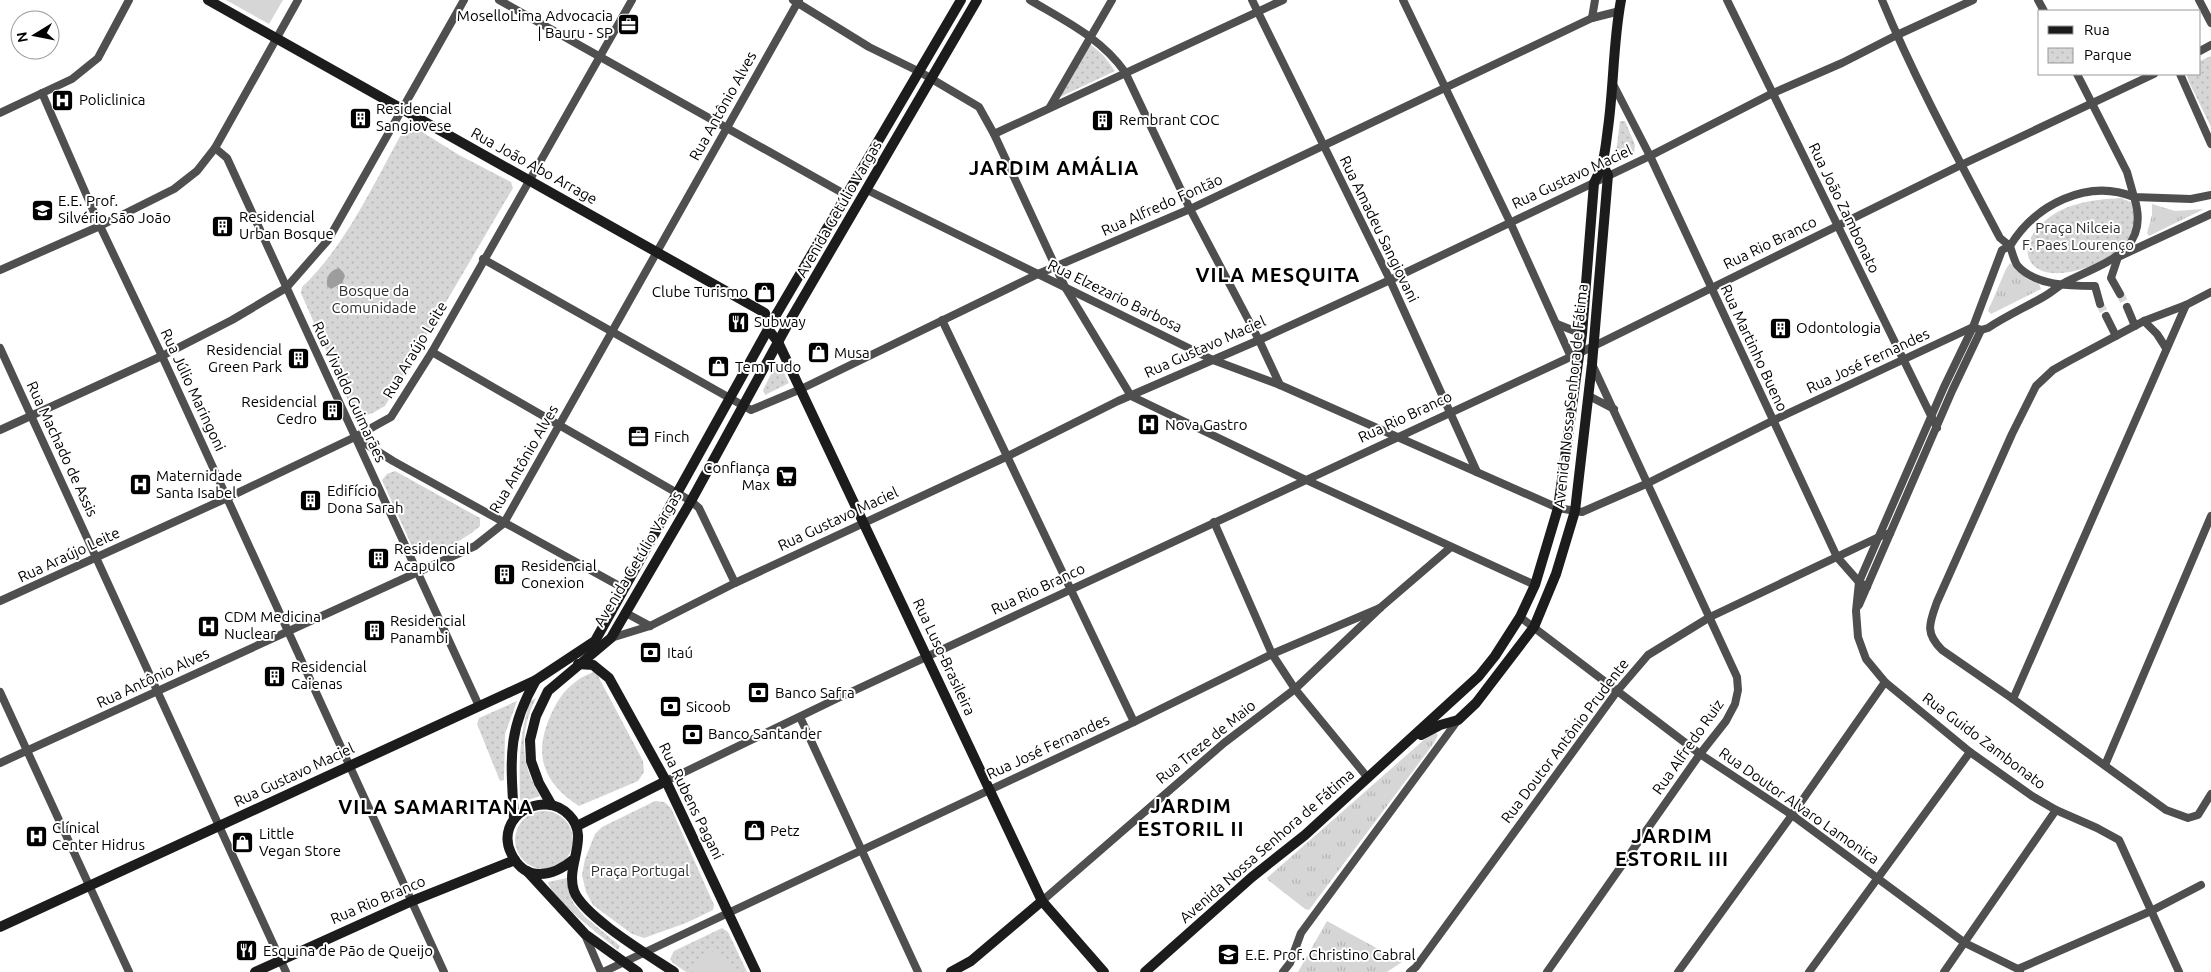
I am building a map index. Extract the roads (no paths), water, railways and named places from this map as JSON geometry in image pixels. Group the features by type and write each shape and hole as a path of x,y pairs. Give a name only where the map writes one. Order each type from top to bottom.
{"street":[{"path":"0,113 72,79 98,58 129,0"},
{"name":"Rua João Abo Arrage","path":"208,0 765,313 776,315 789,322"},
{"path":"0,270 100,226 174,189 197,171 215,148 298,0"},
{"path":"0,430 162,356 232,320 286,288 328,240 464,0"},
{"path":"499,0 725,129 848,196"},
{"name":"Rua Araújo Leite","path":"0,601 227,498 355,437 391,417 432,352 483,259 632,0"},
{"name":"Avenida Getúlio Vargas","path":"595,640 776,315 962,0"},
{"name":"Avenida Getúlio Vargas","path":"595,640 610,638 626,613 691,501 789,322 977,0"},
{"path":"1030,0 1102,44 1114,56 1124,72 1190,209 1259,340 1280,385"},
{"path":"1050,107 1089,36 1112,0"},
{"name":"Rua Amadeu Sangiovani","path":"1252,0 1390,280 1477,472"},
{"path":"994,134 1124,72 1283,0"},
{"path":"1403,0 1557,324 1574,355"},
{"path":"1592,18 1595,0"},
{"name":"Rua João Zambonato","path":"1727,0 1771,94 1937,428"},
{"path":"1882,0 1897,35 1961,164 2000,238 2010,246 2016,263 2026,274 2050,283 2096,286 2111,278 2118,257 2134,236 2139,212 2127,172 2078,75"},
{"name":"Rua Gustavo Maciel","path":"1605,171 1650,156 1771,94 1842,63 1973,0"},
{"path":"2199,0 2211,23"},
{"path":"796,1 870,47 920,72 979,107 994,134 1065,287 1131,396 1304,480 1535,585"},
{"name":"Rua Antônio Alves","path":"0,763 475,546 504,523 658,252 796,1"},
{"name":"Rua Alfredo Fontão","path":"744,406 751,410 801,389 1038,274 1190,209 1323,144 1446,89 1621,2"},
{"name":"Avenida Nossa Senhora de Fátima","path":"1407,742 1433,728 1455,721 1476,703 1534,628 1556,574 1575,511 1594,346 1605,171 1621,2"},
{"name":"Rua Rio Branco","path":"666,781 1214,522 1594,346 1961,164 2152,75"},
{"path":"2180,75 2211,144"},
{"name":"Rua Martinho Bueno","path":"1614,86 1650,156 1837,557 1859,582 1867,587"},
{"name":"Rua Júlio Maringoni","path":"42,93 100,226 289,631 444,972"},
{"name":"Rua Vivaldo Guimarães","path":"215,148 227,158 479,706"},
{"name":"Avenida Nossa Senhora de Fátima","path":"1145,972 1368,778 1479,676 1490,663 1520,617 1535,585 1558,508 1574,355 1582,334 1594,183 1605,171"},
{"name":"Rua Gustavo Maciel","path":"610,638 650,626 735,583 1008,456 1131,396 1390,280 1594,183"},
{"name":"Rua Elzezario Barbosa","path":"867,190 1213,360 1280,385 1558,508 1575,511"},
{"path":"2010,246 2026,226 2052,204 2069,196 2096,190 2118,191 2134,197 2192,200 2211,195"},
{"path":"1973,327 1982,330 2047,296 2062,284 2211,214"},
{"name":"Rua Guido Zambonato","path":"1856,611 1890,533 1902,495 1944,387 1973,327 2002,250 2010,246"},
{"path":"483,259 744,406"},
{"path":"2111,278 2120,294"},
{"path":"2096,286 2100,304"},
{"path":"2211,292 2116,336 2053,370 2036,386 2012,434 1930,622 1933,641 1942,650 2178,816 2188,818 2198,816 2211,794"},
{"path":"2013,699 2186,305"},
{"path":"2126,307 2135,326"},
{"path":"765,313 768,329 778,342"},
{"path":"2106,316 2116,336"},
{"path":"942,320 1134,722"},
{"path":"2144,322 2157,334 2166,348"},
{"path":"1557,324 1582,334"},
{"name":"Rua José Fernandes","path":"1575,511 1582,512 1646,484 1903,358 1973,327"},
{"name":"Rua Guido Zambonato","path":"1982,330 1952,391 1937,428 1859,582 1856,611 1858,637 1866,660 1885,682 1970,752 2032,796 2056,810 2119,840 2179,972"},
{"name":"Rua Luso-Brasileira","path":"778,342 1042,901 1104,972"},
{"name":"Rua Machado de Assis","path":"0,348 286,972"},
{"path":"432,352 691,501 699,508 735,583"},
{"name":"Rua Alfredo Ruiz","path":"1547,972 1700,754 1726,721 1735,704 1738,690 1737,677 1710,616 1646,484 1614,409 1592,364"},
{"path":"1944,387 1952,391"},
{"path":"1589,396 1614,409"},
{"path":"355,437 393,461 623,588"},
{"path":"2105,765 2211,516"},
{"path":"1214,522 1272,654 1295,690 1368,778"},
{"name":"Rua Doutor Antônio Prudente","path":"1413,970 1618,690 1648,655 1710,616 1890,533"},
{"name":"Rua Treze de Maio","path":"951,972 970,961 1224,744 1295,690 1380,608 1451,547"},
{"name":"Rua José Fernandes","path":"729,914 1134,722 1272,654 1380,608"},
{"path":"626,613 650,626"},
{"name":"Rua Doutor Alvaro Lamonica","path":"1520,617 1700,754 1792,815 1965,943 2019,970"},
{"path":"1340,626 1346,640"},
{"path":"551,804 539,783 531,761 530,740 536,716 548,691 610,638"},
{"name":"Rua Gustavo Maciel","path":"0,927 536,680 595,640"},
{"name":"Rua Rubens Pagani","path":"578,664 593,666 610,678 666,781 756,972"},
{"path":"514,819 512,744 525,700 536,680"},
{"path":"1678,972 1792,815 1885,682"},
{"path":"0,692 129,972"},
{"path":"1283,972 1290,963 1301,933 1455,721 1446,706"},
{"path":"800,717 918,972"},
{"path":"1809,972 1970,752"},
{"path":"577,826 666,781"},
{"path":"638,972 585,934 515,860 510,851 509,829 514,819 530,806 551,804 562,808 571,816 577,826 579,844 574,859 572,880 574,891 582,903 644,952 674,972"},
{"path":"1944,972 2056,810"},
{"path":"526,870 538,874 550,874 561,870 574,859"},
{"name":"Rua Rio Branco","path":"255,972 412,901 515,860"},
{"path":"2019,970 2151,911 2201,885"},
{"path":"585,934 602,972 729,914"}],"tunnel":[{"path":"2120,294 2127,307"},
{"path":"2100,304 2106,316"}],"place":[{"name":"MoselloLima Advocacia | Bauru - SP","path":"629,25"},
{"name":"Policlinica","path":"63,100"},
{"name":"Residencial Sangiovese","path":"360,118"},
{"name":"Rembrant COC","path":"1103,120"},
{"name":"E.E. Prof. Silvério São João","path":"42,210"},
{"name":"Residencial Urban Bosque","path":"223,226"},
{"name":"Clube Turismo","path":"764,292"},
{"name":"Subway","path":"738,322"},
{"name":"Odontologia","path":"1780,328"},
{"name":"Musa","path":"818,353"},
{"name":"Residencial Green Park","path":"298,359"},
{"name":"Tem Tudo","path":"719,367"},
{"name":"Residencial Cedro","path":"333,411"},
{"name":"Nova Gastro","path":"1149,425"},
{"name":"Finch","path":"638,437"},
{"name":"Confiança Max","path":"786,477"},
{"name":"Maternidade Santa Isabel","path":"140,485"},
{"name":"Edifício Dona Sarah","path":"311,500"},
{"name":"Residencial Acapulco","path":"378,558"},
{"name":"Residencial Conexion","path":"505,575"},
{"name":"CDM Medicina Nuclear","path":"208,626"},
{"name":"Residencial Panambi","path":"374,630"},
{"name":"Itaú","path":"651,653"},
{"name":"Residencial Caienas","path":"275,676"},
{"name":"Banco Safra","path":"759,693"},
{"name":"Sicoob","path":"670,707"},
{"name":"Banco Santander","path":"692,734"},
{"name":"Petz","path":"754,831"},
{"name":"Clínical Center Hidrus","path":"36,837"},
{"name":"Little Vegan Store","path":"243,843"},
{"name":"Esquina de Pão de Queijo","path":"247,951"},
{"name":"E.E. Prof. Christino Cabral","path":"1229,955"}],"district":[{"name":"JARDIM AMÁLIA","path":"1054,168"},
{"name":"VILA MESQUITA","path":"1278,275"},
{"name":"VILA SAMARITANA","path":"436,807"},
{"name":"JARDIM ESTORIL II","path":"1191,818"},
{"name":"JARDIM ESTORIL III","path":"1672,848"}],"park label":[{"name":"Praça Nilceia F. Paes Lourenço","path":"2078,236"},
{"name":"Bosque da Comunidade","path":"374,300"},
{"name":"Praça Portugal","path":"640,871"}]}
